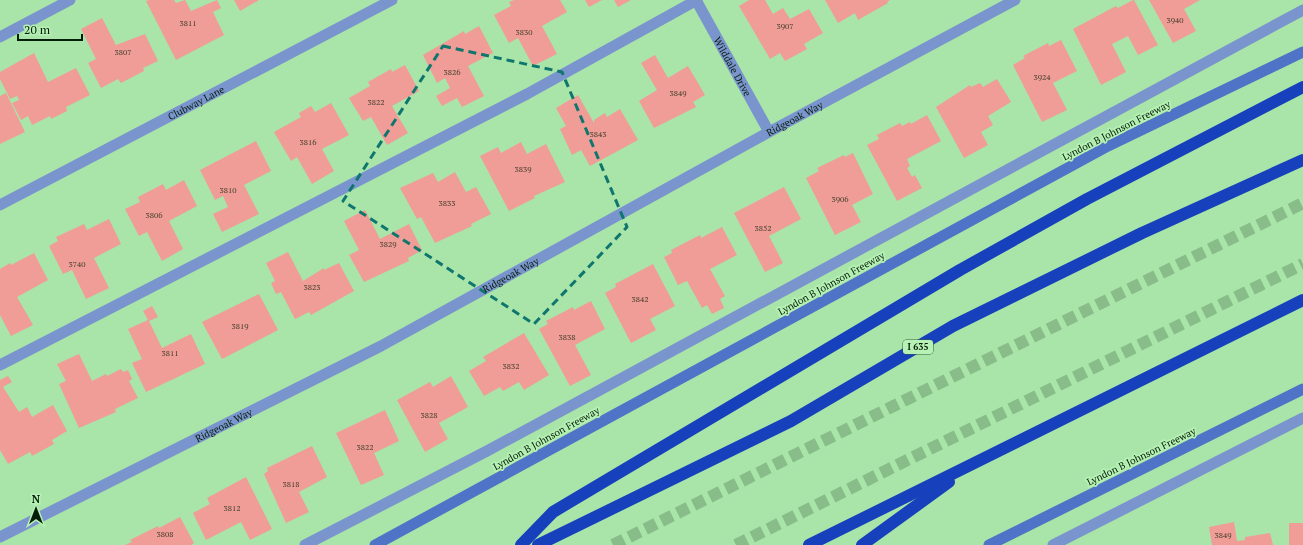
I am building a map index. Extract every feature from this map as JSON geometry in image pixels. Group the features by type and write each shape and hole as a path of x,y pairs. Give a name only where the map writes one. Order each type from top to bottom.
{"highway":[{"path":"521,545 553,512 960,270 1087,199 1303,87"},
{"name":"I 635","path":"538,545 791,421 953,326 1142,233 1303,160"},
{"path":"809,545 1303,300"},
{"path":"862,545 978,461"}],"main road":[{"name":"Lyndon B Johnson Freeway","path":"375,545 1108,146 1303,52"},
{"name":"Lyndon B Johnson Freeway","path":"989,545 1303,389"}],"street":[{"path":"0,37 70,0"},
{"name":"Clubway Lane","path":"0,205 392,0"},
{"path":"0,365 527,94 696,0"},
{"name":"Wilddale Drive","path":"696,0 769,132"},
{"name":"Ridgeoak Way","path":"0,537 381,346 769,132 1015,0"},
{"path":"305,545 486,451 1303,10"},
{"path":"1053,545 1303,418"}],"highlighted area":[{"path":"443,46 562,72 627,227 534,324 343,201"}],"building":[{"path":"174,0 176,3 185,0 191,11 217,0 221,8 213,12 224,35 176,60 146,1"},
{"path":"234,0 259,0 240,11"},
{"path":"514,0 560,0 567,12 542,26 557,54 533,66 518,38 509,43 494,15 511,6 509,2"},
{"path":"585,0 602,0 589,7"},
{"path":"614,0 631,0 618,7"},
{"path":"749,0 765,0 773,14 783,8 790,19 809,9 823,33 804,44 807,49 785,61 780,53 770,59 739,6"},
{"path":"825,0 890,0 887,2 888,3 858,20 855,13 838,23"},
{"path":"1133,0 1158,45 1138,55 1128,36 1112,44 1126,72 1101,85 1073,29 1116,6 1118,8"},
{"path":"1149,0 1200,0 1184,9 1196,31 1173,43"},
{"path":"102,18 116,45 145,34 158,61 143,68 144,71 121,83 118,79 101,88 88,63 96,59 81,29"},
{"path":"479,26 493,53 468,66 484,96 462,107 457,98 442,106 436,96 450,88 445,78 437,83 423,55 464,31 465,34"},
{"path":"1061,40 1077,71 1053,83 1067,110 1042,122 1013,65 1025,58 1023,56 1048,43 1049,46"},
{"path":"34,53 48,82 76,68 90,95 66,107 67,111 51,119 50,116 32,125 28,116 21,120 12,103 19,100 17,96 10,99 0,79 0,72"},
{"path":"655,55 668,78 688,66 705,95 693,102 696,107 654,128 639,101 657,90 641,63"},
{"path":"405,65 419,91 392,106 408,133 387,145 371,117 363,121 349,98 370,86 368,82 391,69 392,72"},
{"path":"997,79 1011,102 988,116 993,125 981,132 988,145 964,158 936,107 970,85 971,87 980,83 983,87"},
{"path":"6,93 25,132 0,144 0,96"},
{"path":"578,95 594,123 594,120 605,113 607,117 620,109 638,140 590,166 581,150 572,155 560,129 566,126 556,108"},
{"path":"331,103 349,135 322,149 334,171 312,184 297,157 291,161 274,132 301,117 299,113 311,106 315,112"},
{"path":"927,115 941,141 907,159 910,166 907,168 912,177 915,175 922,188 897,201 867,145 879,139 877,135 900,123 902,126 910,122 911,124"},
{"path":"256,141 271,171 244,185 259,214 222,232 213,214 228,207 223,196 215,200 200,170"},
{"path":"521,142 527,154 546,144 565,182 534,196 535,198 509,211 480,156 498,147 501,153"},
{"path":"853,153 873,194 852,205 861,222 835,235 806,178 819,171 817,168 844,155 845,157"},
{"path":"455,172 466,192 476,187 491,214 471,224 472,226 435,243 421,217 417,219 400,188 433,173 438,182"},
{"path":"184,180 197,206 169,221 183,249 162,261 147,232 139,236 125,209 140,202 138,197 163,184 166,190"},
{"path":"784,187 801,219 769,236 783,263 765,272 734,213"},
{"path":"365,210 380,239 409,224 422,250 408,258 409,261 364,282 349,255 359,250 344,221"},
{"path":"109,219 121,244 94,258 109,288 86,299 72,270 63,274 49,246 58,241 56,237 84,224 87,230"},
{"path":"722,227 737,255 710,269 725,296 720,299 724,308 712,314 707,305 702,308 687,281 678,285 664,257 672,253 671,250 700,235 701,238"},
{"path":"288,252 303,281 324,268 324,270 339,263 354,291 311,315 309,312 295,319 281,292 276,294 271,283 275,281 266,263"},
{"path":"34,253 48,280 17,297 33,325 11,336 0,315 0,269"},
{"path":"653,264 675,306 650,319 656,330 631,343 605,293 616,287 615,284"},
{"path":"259,294 278,330 222,359 202,322"},
{"path":"591,301 605,329 575,345 591,375 570,386 539,329 548,324 546,321 573,307 574,310"},
{"path":"152,306 158,317 149,321 162,348 191,334 205,364 146,392 132,363 142,359 128,329 148,320 143,311"},
{"path":"524,333 549,375 524,390 519,382 503,391 500,387 484,396 469,371 486,361 483,357"},
{"path":"79,354 92,381 121,369 123,372 128,370 132,379 129,381 138,398 115,409 116,412 79,428 59,384 66,381 57,364"},
{"path":"8,376 12,382 3,387 19,412 27,407 32,417 53,405 67,431 52,440 54,444 32,456 30,452 8,464 0,450 0,380"},
{"path":"451,376 468,407 439,423 448,439 425,452 397,400 430,382 433,387"},
{"path":"385,410 399,441 374,453 384,475 361,485 336,433"},
{"path":"312,446 327,477 299,492 309,512 286,523 264,474 268,471 267,468"},
{"path":"246,477 272,529 250,540 241,522 206,540 193,513 210,504 207,498"},
{"path":"180,517 194,543 191,545 125,545 132,542 130,540 158,526 159,528"},
{"path":"1234,522 1237,541 1245,540 1245,537 1270,533 1273,545 1212,545 1209,527"},
{"path":"1289,523 1303,523 1303,545 1289,545"}],"tunnel":[{"path":"613,545 1303,203"},
{"path":"736,545 1303,264"}]}
